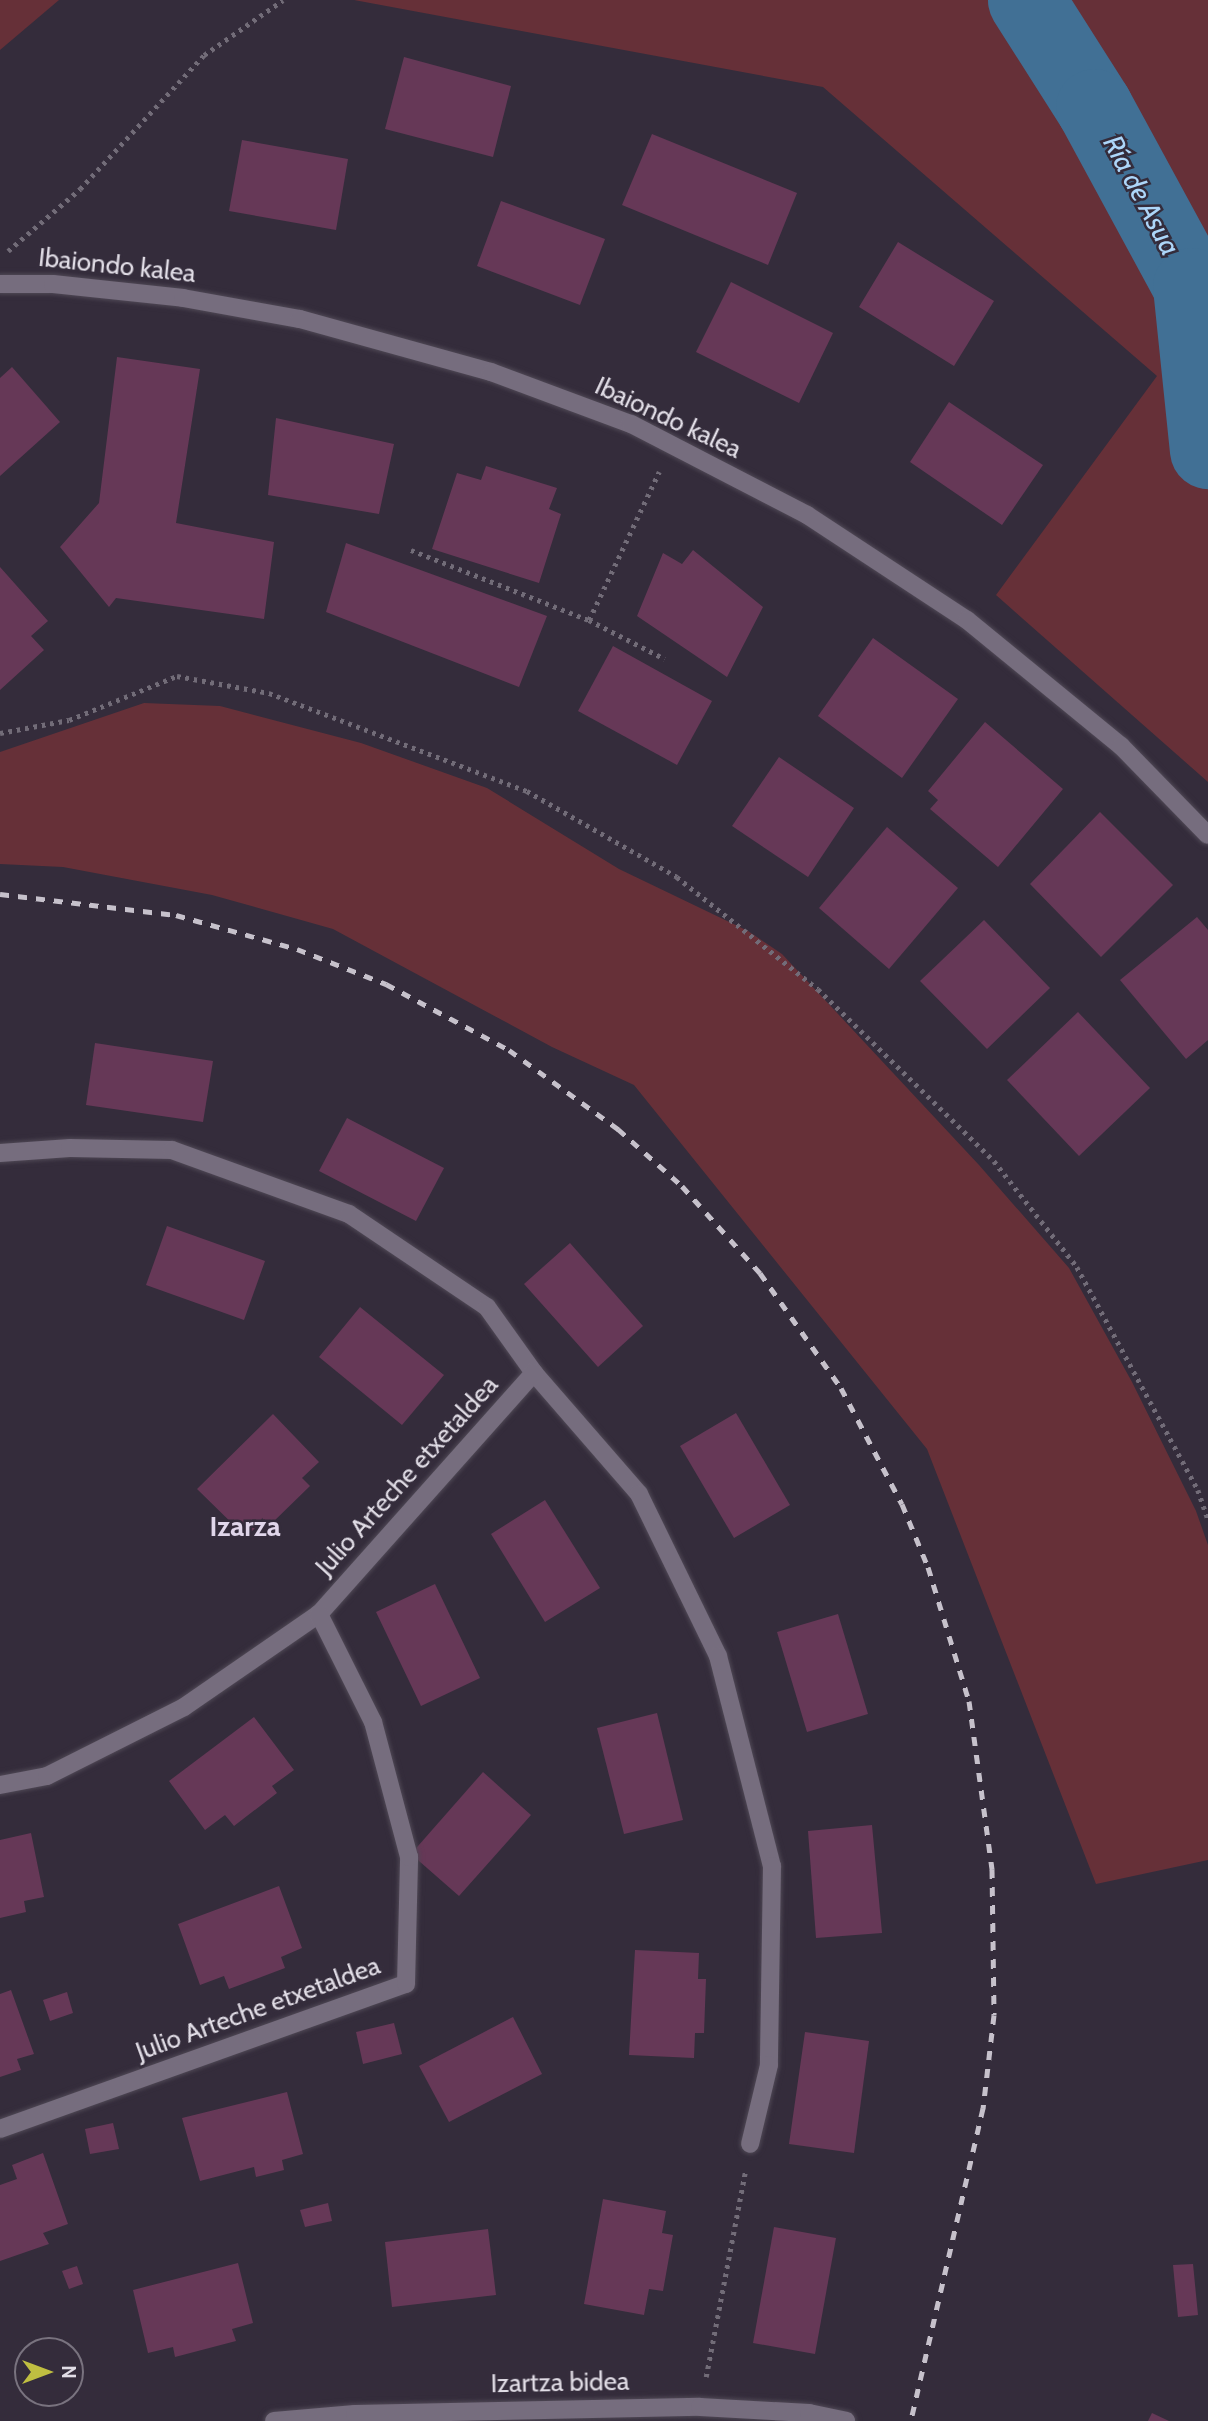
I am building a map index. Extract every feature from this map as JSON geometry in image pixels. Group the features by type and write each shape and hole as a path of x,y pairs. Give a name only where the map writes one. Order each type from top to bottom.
{"street":[{"name":"Ibaiondo kalea","path":"0,284 53,284 183,298 300,319 491,372 631,424 807,515 967,620 1121,746 1208,835"},
{"name":"Julio Arteche etxetaldea","path":"0,1153 70,1148 172,1150 349,1214 487,1307 534,1373 639,1494 718,1656 772,1866 769,2065 750,2144"},
{"name":"Julio Arteche etxetaldea","path":"0,1785 47,1776 184,1707 319,1614 534,1373"},
{"name":"Julio Arteche etxetaldea","path":"0,2129 406,1984 409,1857 373,1722 319,1614"},
{"name":"Izartza bidea","path":"274,2421 701,2407 809,2413 846,2421"}],"path":[{"path":"0,259 80,189 204,55 283,0"},
{"path":"589,620 661,468"},
{"path":"411,550 589,620 665,659"},
{"path":"0,733 69,720 177,676 269,693 527,791 677,877 818,989 994,1161 1077,1267 1198,1490 1208,1519"},
{"path":"705,2384 750,2144"}],"shaded area":[{"path":"0,0 59,0 0,50"},
{"path":"354,0 1208,0 1208,782 996,595 1157,376 823,87"},
{"path":"144,703 220,706 361,743 487,788 619,869 748,931 782,954 979,1165 1069,1268 1132,1382 1196,1511 1208,1545 1208,1860 1096,1884 927,1449 634,1085 552,1047 333,929 212,895 63,867 0,864 0,752"}],"building":[{"path":"404,57 511,86 493,157 385,129"},
{"path":"652,134 797,193 768,265 622,205"},
{"path":"242,140 348,159 336,230 229,211"},
{"path":"501,201 605,239 580,305 477,266"},
{"path":"898,242 994,301 954,366 859,307"},
{"path":"731,282 833,333 799,403 696,352"},
{"path":"117,357 200,369 176,523 274,542 264,619 116,598 109,607 60,547 99,503"},
{"path":"12,367 60,422 0,476 0,378"},
{"path":"949,402 1043,465 1002,525 910,462"},
{"path":"276,418 394,444 379,514 268,495"},
{"path":"486,466 557,488 549,509 561,514 539,583 432,549 457,473 481,480"},
{"path":"346,543 547,616 519,687 326,612"},
{"path":"693,550 763,607 727,677 637,616 663,553 682,564"},
{"path":"0,567 48,621 31,636 44,650 0,690"},
{"path":"873,638 958,699 902,778 818,716"},
{"path":"613,646 712,701 677,765 578,711"},
{"path":"985,722 1063,789 998,867 930,809 938,800 928,791"},
{"path":"779,757 854,808 808,877 732,826"},
{"path":"1100,812 1173,885 1101,957 1030,884"},
{"path":"887,827 958,888 889,969 819,908"},
{"path":"1197,917 1208,930 1208,1040 1186,1059 1120,980"},
{"path":"984,920 1050,988 987,1049 920,981"},
{"path":"1078,1012 1150,1088 1079,1156 1007,1080"},
{"path":"95,1043 213,1061 203,1122 86,1105"},
{"path":"347,1118 444,1168 416,1221 319,1171"},
{"path":"167,1226 265,1261 244,1320 146,1285"},
{"path":"570,1243 643,1326 598,1367 524,1284"},
{"path":"360,1307 444,1375 402,1425 319,1357"},
{"path":"736,1413 790,1505 734,1538 680,1446"},
{"path":"273,1414 319,1462 302,1478 310,1486 270,1525 264,1519 246,1537 197,1489"},
{"path":"545,1500 600,1588 545,1622 491,1534"},
{"path":"435,1584 480,1678 421,1706 376,1612"},
{"path":"838,1614 868,1714 807,1732 777,1632"},
{"path":"657,1713 683,1820 624,1834 597,1728"},
{"path":"254,1717 294,1770 272,1786 277,1793 234,1826 225,1815 205,1830 169,1781"},
{"path":"483,1772 531,1815 459,1896 411,1854"},
{"path":"872,1825 882,1933 816,1938 808,1831"},
{"path":"31,1833 44,1897 24,1901 26,1912 0,1918 0,1840"},
{"path":"279,1886 302,1948 281,1957 285,1968 229,1989 224,1976 200,1985 178,1924"},
{"path":"635,1950 699,1953 698,1979 706,1979 704,2033 695,2033 694,2058 629,2055"},
{"path":"11,1990 34,2054 17,2059 21,2070 0,2077 0,1994"},
{"path":"67,1992 73,2013 50,2021 43,2000"},
{"path":"513,2017 542,2074 449,2122 419,2066"},
{"path":"394,2023 402,2054 363,2064 356,2032"},
{"path":"805,2032 869,2041 854,2153 789,2144"},
{"path":"287,2092 303,2154 282,2160 284,2170 256,2177 254,2167 200,2181 182,2118"},
{"path":"113,2123 119,2149 90,2154 85,2129"},
{"path":"43,2153 68,2224 43,2233 49,2244 0,2261 0,2185 17,2179 12,2165"},
{"path":"603,2199 666,2211 662,2233 673,2235 663,2291 649,2289 644,2315 584,2304"},
{"path":"328,2203 332,2221 305,2227 300,2210"},
{"path":"774,2227 836,2238 815,2354 753,2343"},
{"path":"488,2229 496,2295 392,2307 385,2242"},
{"path":"238,2263 253,2323 232,2329 236,2341 175,2357 173,2347 148,2353 133,2290"},
{"path":"1193,2264 1198,2315 1178,2317 1173,2265"},
{"path":"77,2266 83,2284 69,2289 62,2271"},
{"path":"1152,2413 1169,2421 1148,2421"}],"waterway":[{"name":"Ría de Asua","path":"1026,0 1094,107 1191,286 1208,450"}],"railway":[{"path":"0,894 176,915 297,949 386,984 509,1050 618,1129 682,1186 760,1273 841,1388 902,1504 928,1567 969,1701 992,1869 994,2015 983,2108 911,2421"}],"district":[{"name":"Izarza","path":"245,1526"}]}
